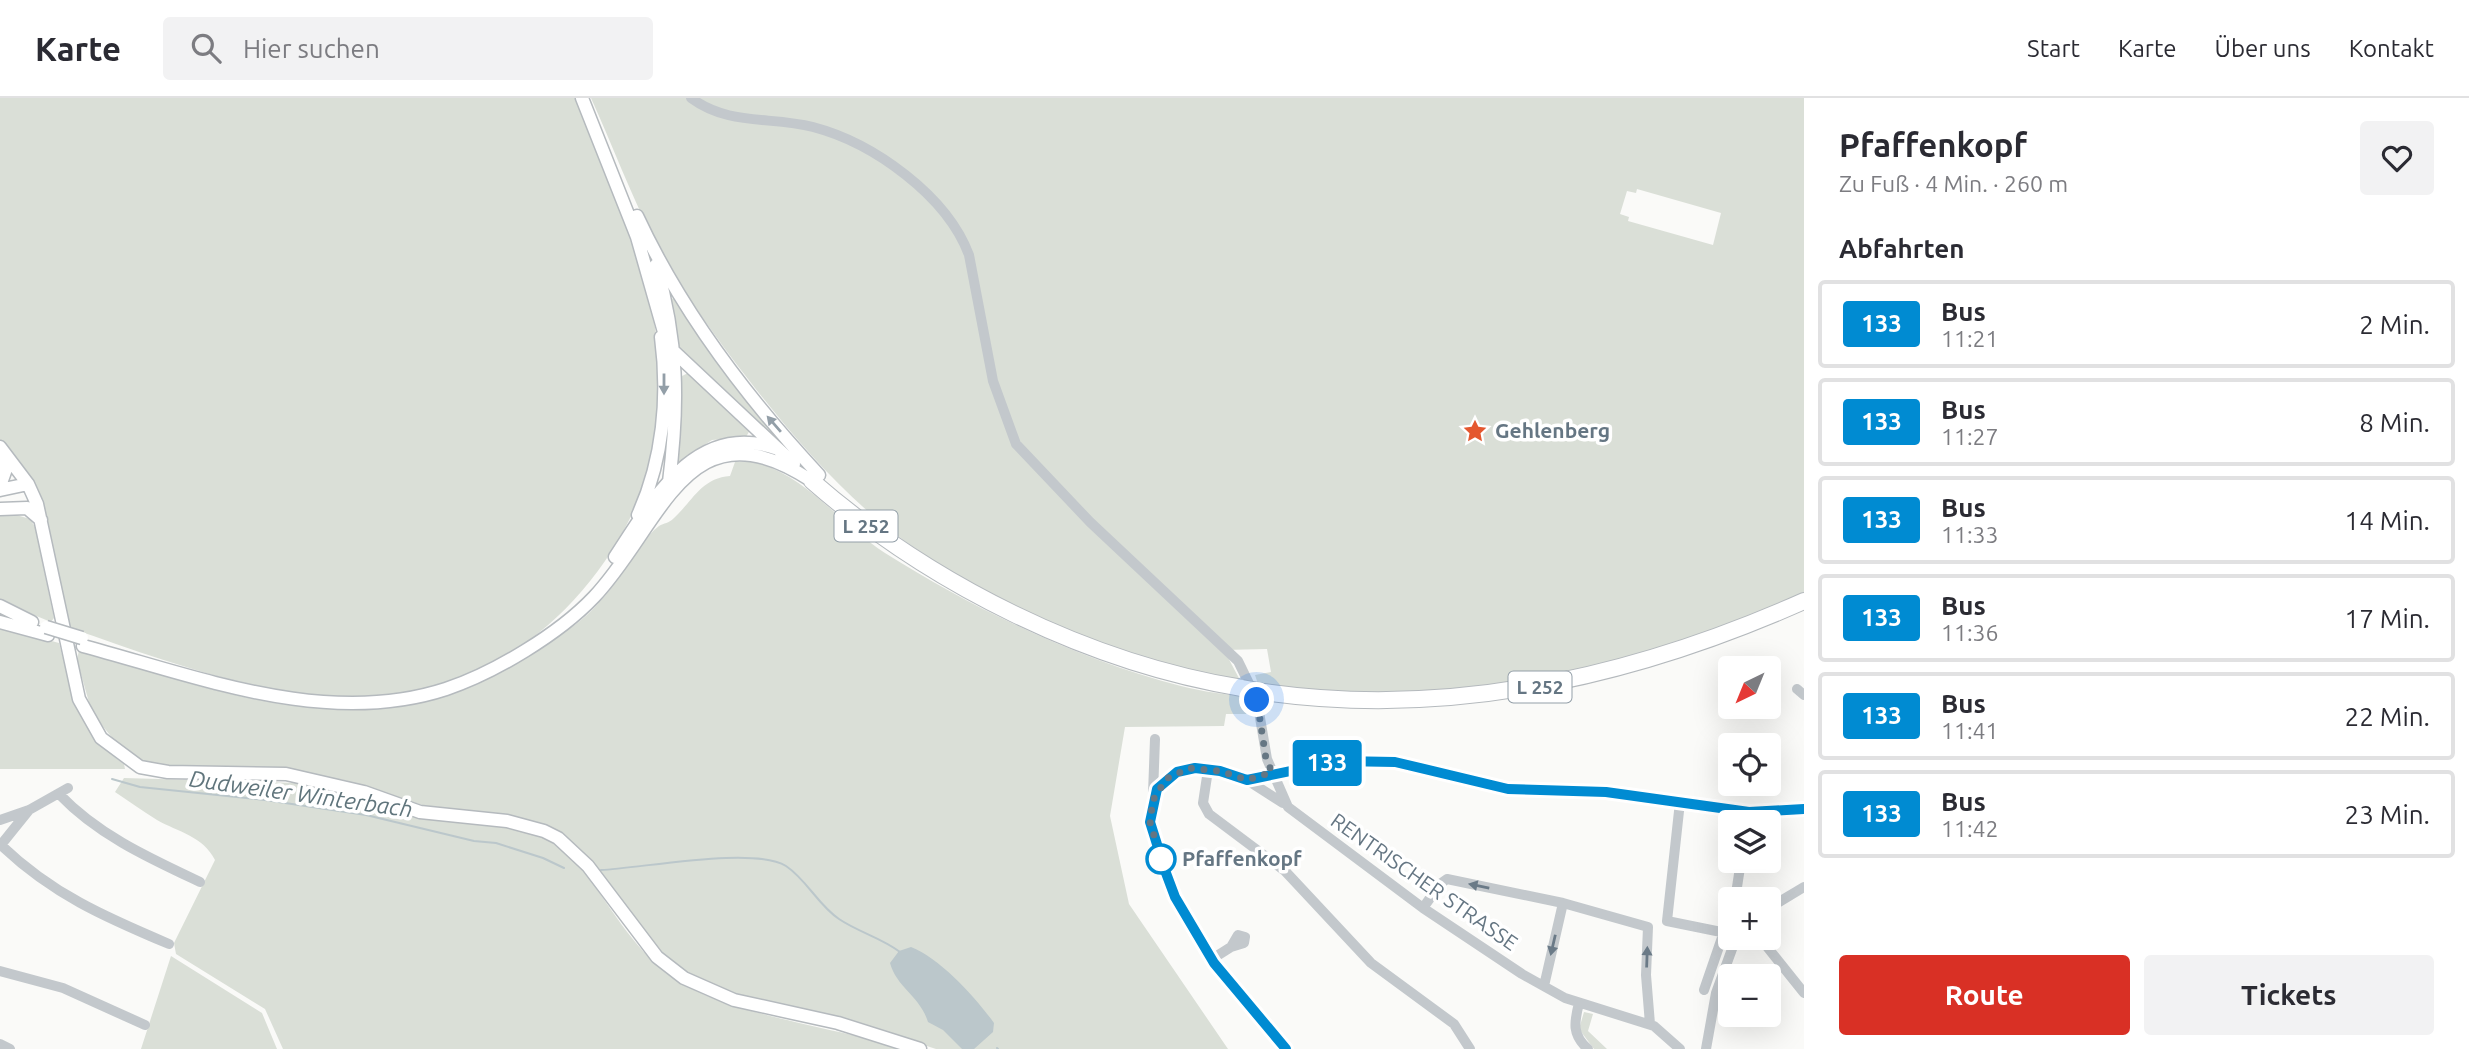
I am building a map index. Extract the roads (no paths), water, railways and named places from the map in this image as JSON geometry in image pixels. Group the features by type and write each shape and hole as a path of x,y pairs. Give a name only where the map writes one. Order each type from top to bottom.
{"highway":[{"name":"L 252","path":"816,478 926,564 1075,642 1164,672 1264,692 1384,702 1446,699 1556,684 1661,655 1804,601"}],"main road":[{"path":"582,98 649,241 688,310 719,357 816,478"},
{"path":"582,98 637,237 664,339 676,355 777,448 816,478"},
{"path":"649,241 676,355 676,424 669,480 659,508"},
{"path":"628,536 651,483 661,436 664,380 658,316"},
{"path":"558,626 599,580 669,480 698,454 717,445 750,442 777,448"},
{"path":"2,449 6,469 0,488 28,484"},
{"path":"2,449 28,484 41,520 79,699 93,728 124,758 153,771 286,774 364,792 420,812 527,824 558,838 572,850 588,866 656,957 684,978 734,1000 838,1023 920,1049"},
{"path":"0,622 47,631 190,674 294,699 336,703 389,701 420,696 467,682 508,662 594,597 659,508 695,470 726,454 751,453 771,458 816,478"},
{"path":"0,508 22,495 28,484"},
{"path":"0,508 27,508 41,520"},
{"path":"0,606 47,631"},
{"path":"0,613 32,622"}],"street":[{"name":"RENTRISCHER STRASSE","path":"691,98 727,117 790,123 836,135 888,164 928,193 955,223 969,255 993,380 1009,430 1023,453 1090,522 1238,661 1257,700 1266,759 1288,807 1423,908 1544,986 1579,1003 1650,1024 1680,1049"},
{"path":"1155,739 1150,822 1175,897 1212,959 1255,1016 1286,1049"},
{"path":"1247,780 1272,772 1339,761 1395,762 1508,789 1606,792 1680,802 1718,810"},
{"path":"1155,765 1208,770 1247,780 1288,807"},
{"path":"1153,800 1166,779 1189,768"},
{"path":"1208,770 1203,803 1209,814 1285,871 1371,963 1454,1024 1470,1049"},
{"path":"0,820 29,810 63,791 81,815 116,840 200,882"},
{"path":"1680,802 1667,921 1718,931"},
{"path":"1781,812 1804,809"},
{"path":"2,844 29,810"},
{"path":"0,829 2,844 34,875 71,901 169,944"},
{"path":"1423,908 1440,884 1447,879 1563,903 1648,927 1646,975 1650,1024"},
{"path":"1781,901 1804,887"},
{"path":"1544,986 1563,903"},
{"path":"1212,959 1231,947"},
{"path":"1704,990 1720,950"},
{"path":"1706,1049 1716,993 1732,950"},
{"path":"1770,950 1804,993"},
{"path":"0,971 63,988 145,1025"},
{"path":"1579,1003 1576,1033 1578,1041 1588,1049"},
{"path":"0,1044 10,1049"}],"waterway":[{"name":"Dudweiler Winterbach","path":"112,779 140,787 265,800 366,815 474,841 496,843 543,858 564,868"},
{"name":"Dudweiler Winterbach","path":"601,870 724,858 771,860 793,872 839,919 900,952"}],"place":[{"name":"Gehlenberg","path":"1475,431"},
{"name":"Pfaffenkopf","path":"1161,859"}]}
